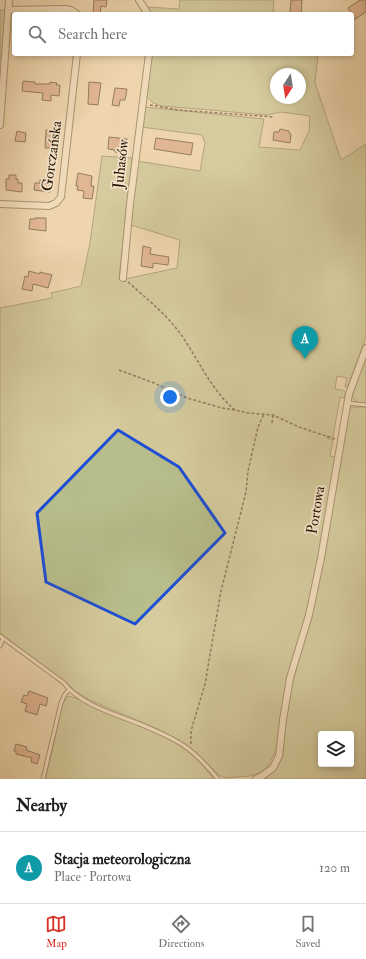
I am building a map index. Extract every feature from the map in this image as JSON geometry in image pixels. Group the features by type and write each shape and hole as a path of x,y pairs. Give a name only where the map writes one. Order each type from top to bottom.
{"street":[{"path":"0,125 9,0"},
{"path":"139,0 147,12"},
{"path":"8,10 65,9 74,12"},
{"name":"Gorczańska","path":"0,204 50,206 56,204 61,197 77,56"},
{"name":"Juhasów","path":"123,278 130,204 149,56"},
{"name":"Portowa","path":"256,779 273,768 279,756 290,678 314,594 347,403 352,384 366,348"}],"lane":[{"path":"347,403 366,405"},
{"path":"0,646 1,637 64,683 69,690 88,702 157,731 179,742 192,752 218,779"},
{"path":"43,779 61,703 65,694 69,690"}],"path":[{"path":"142,103 179,110 273,118"},
{"path":"123,278 139,290 166,316 183,338 224,399 236,410"},
{"path":"119,370 188,398 222,408 248,413 273,415 299,427 341,441"},
{"path":"192,752 191,732 205,684 221,592 246,492 248,471 258,427 264,414"},
{"path":"272,422 273,415"}],"highlighted area":[{"path":"118,430 179,467 225,533 135,624 46,582 37,513"}],"green space":[{"path":"180,0 274,0 273,12 149,12 147,7 179,9"},
{"path":"0,10 5,10 3,60 0,60"},
{"path":"151,56 318,56 315,83 341,160 366,144 366,337 348,386 345,387 347,378 337,376 335,389 343,390 346,393 344,398 340,397 333,437 327,436 327,438 333,440 330,456 336,457 307,615 298,643 279,744 268,766 259,773 250,776 225,778 219,775 194,751 179,740 160,730 90,700 75,691 68,684 0,633 0,308 52,298 51,293 81,286 90,243 102,156 132,158 119,279 125,280 177,268 180,240 131,225 137,161 200,171 205,143 202,135 141,127 145,107 264,119 259,147 300,150 309,131 310,116 281,112 267,115 162,106 153,103 146,96"},
{"path":"366,358 366,403 359,403 354,400 353,392 359,372"},
{"path":"352,407 366,407 366,779 260,779 274,769 349,410"},
{"path":"68,696 174,742 184,748 200,762 214,779 45,779 62,704"}],"building":[{"path":"94,0 107,0 106,7 101,6 100,12 93,12"},
{"path":"291,0 302,0 301,12 290,12"},
{"path":"360,0 366,0 366,12 354,20 354,12 351,12 348,8"},
{"path":"23,81 35,82 35,84 50,84 50,82 57,83 56,85 60,85 59,96 51,95 51,101 42,100 43,93 22,91"},
{"path":"89,82 101,83 98,105 88,104"},
{"path":"115,88 127,89 125,100 120,100 119,106 112,105"},
{"path":"280,129 289,131 291,134 290,143 273,140 274,132 279,132"},
{"path":"46,130 55,130 54,148 45,148"},
{"path":"17,131 26,133 25,142 15,141"},
{"path":"109,137 127,139 124,153 115,152 115,150 108,149"},
{"path":"156,138 193,143 191,155 154,149"},
{"path":"78,173 92,176 91,186 94,186 92,199 83,198 84,191 77,190 78,186 76,186"},
{"path":"9,175 16,175 18,183 22,183 22,192 6,190 6,179 9,179"},
{"path":"40,180 51,181 51,186 53,188 50,192 34,190 35,183 40,183"},
{"path":"46,218 46,231 29,229 30,219"},
{"path":"143,246 151,248 150,254 169,257 168,265 153,263 153,268 141,266"},
{"path":"29,271 52,275 48,288 33,284 32,291 22,289 25,276 28,277"},
{"path":"29,691 48,698 46,706 40,704 37,715 25,711 27,704 21,702 24,695 27,696"},
{"path":"16,744 27,747 26,750 40,755 37,764 31,762 32,758 16,754 16,751 14,751"}],"place":[{"name":"Stacja meteorologiczna","path":"305,359"}]}
